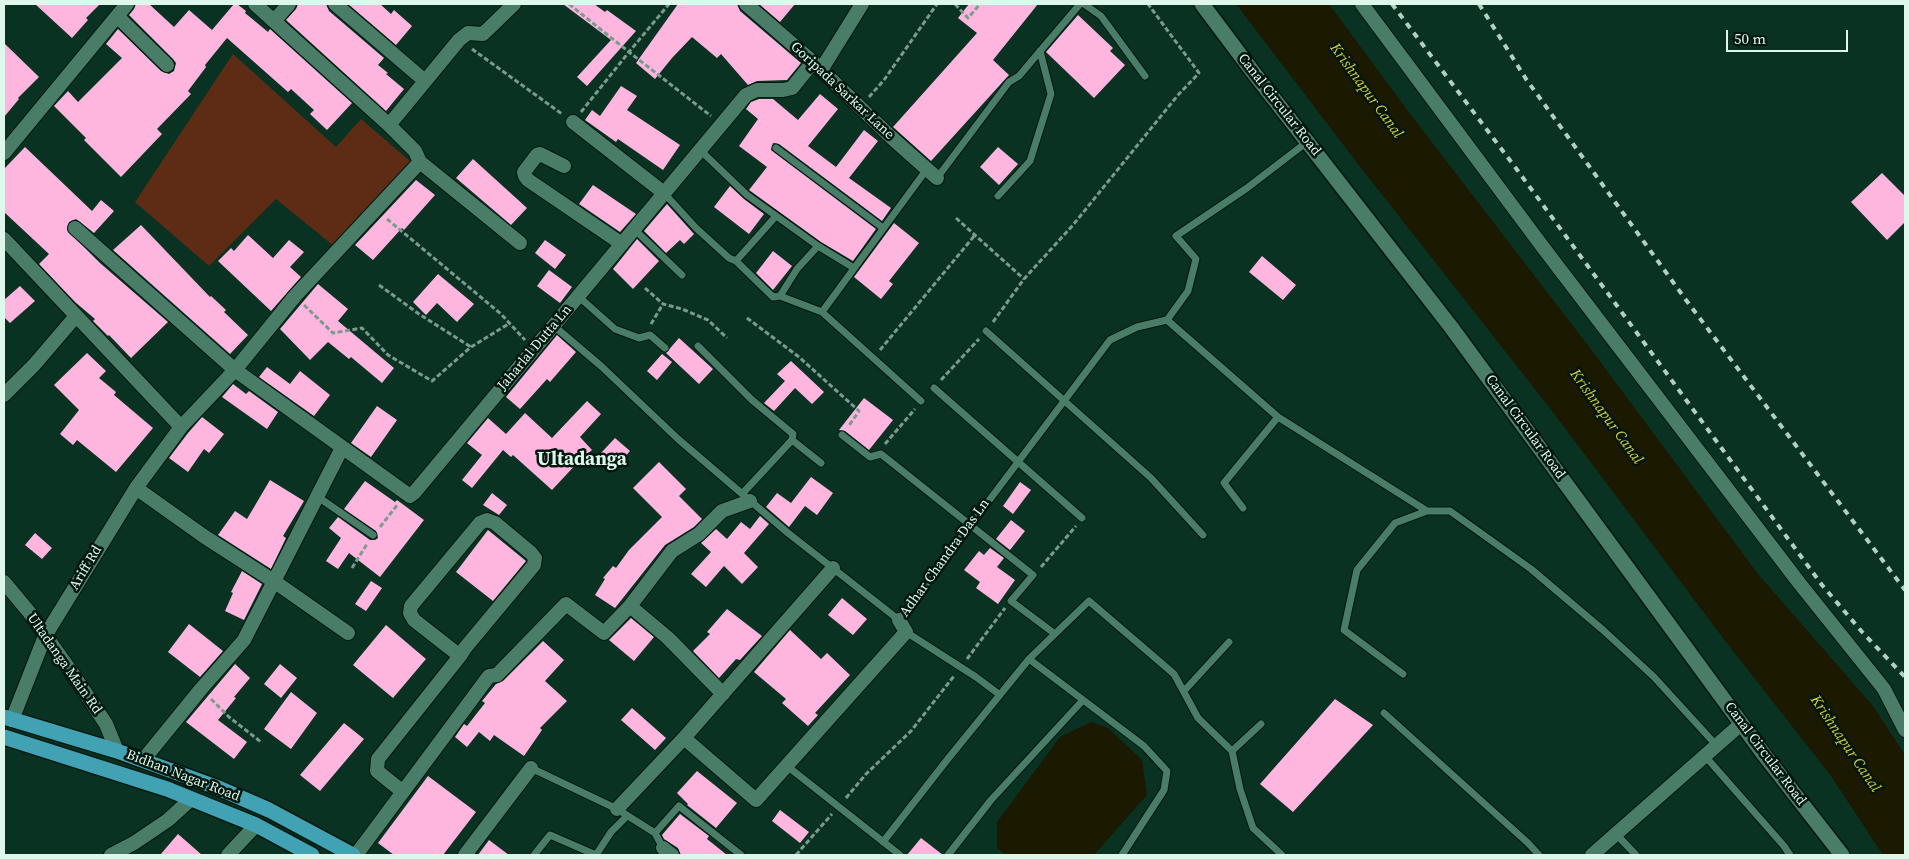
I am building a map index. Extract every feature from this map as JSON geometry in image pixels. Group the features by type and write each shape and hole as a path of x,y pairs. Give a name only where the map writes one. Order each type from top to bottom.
{"main road":[{"name":"Canal Circular Road","path":"1202,4 1451,327 1742,724 1842,855"},
{"name":"Bidhan Nagar Road","path":"8,719 144,759 216,787 269,810 354,855"},
{"name":"Bidhan Nagar Road","path":"4,737 167,789 256,825 312,855"}],"street":[{"path":"4,152 127,4"},
{"path":"255,4 389,125 415,152 420,162 520,244"},
{"path":"274,21 289,4"},
{"path":"335,4 425,81"},
{"path":"389,125 459,40 468,33 483,34 514,4"},
{"name":"Goripada Sarkar Lane","path":"746,4 817,66 932,174"},
{"name":"Jaharlal Dutta Ln","path":"75,228 235,370 410,496 746,95 757,90 792,88 817,66 862,4"},
{"path":"1362,4 1542,246 1800,584 1884,689 1905,730"},
{"path":"117,16 167,65"},
{"path":"573,122 664,193"},
{"path":"564,166 540,154 534,157 524,172 528,180 622,244"},
{"name":"Ariff Rd","path":"8,719 45,636 136,488 181,427 235,370 295,296 420,162"},
{"path":"4,239 181,427"},
{"path":"4,395 34,365 76,316"},
{"path":"144,759 244,640 342,448"},
{"path":"136,488 348,633"},
{"path":"354,855 490,676 497,674 566,604 604,632 630,606 672,551 699,534 722,511 746,498"},
{"path":"403,792 377,771 378,759 460,656 465,648 534,565 535,558 531,553 495,523 487,520 480,523 411,606 410,613 414,620 460,656"},
{"path":"622,812 832,568"},
{"name":"Ultadanga Main Rd","path":"4,582 45,636 106,724 117,751"},
{"path":"630,606 668,638 722,694"},
{"name":"Adhar Chandra Das Ln","path":"684,738 756,800 787,766 903,626"},
{"path":"1592,855 1742,724"},
{"path":"464,855 531,768"},
{"path":"111,855 134,843 168,820 191,799"},
{"path":"228,855 256,825"}],"lane":[{"path":"822,312 883,228 932,174 1009,82 1019,76 1080,4"},
{"path":"1084,4 1101,16 1145,76"},
{"path":"998,196 1030,161 1051,94 1040,51"},
{"path":"1307,141 1247,188 1176,236 1196,259 1188,291 1167,320 1278,417 1427,511"},
{"path":"776,148 883,228"},
{"path":"700,150 747,195 818,246 854,268"},
{"path":"664,193 696,228 773,296 780,296 822,312 921,401"},
{"path":"736,262 776,216"},
{"path":"634,228 682,275"},
{"path":"780,296 797,269 818,246"},
{"path":"578,296 615,329 639,338 650,335 665,348"},
{"name":"Adhar Chandra Das Ln","path":"903,626 969,526 1110,340 1137,327 1167,320"},
{"path":"554,326 601,366 678,439 746,498 903,626 1000,696"},
{"path":"986,331 1151,478 1203,535"},
{"path":"698,346 752,400 793,434 792,440 746,498"},
{"path":"934,388 1082,518"},
{"path":"1243,508 1224,483 1278,417"},
{"path":"842,435 870,457 881,454 969,526 1033,575 1010,601 1055,634"},
{"path":"792,440 820,463"},
{"path":"318,497 373,535"},
{"path":"1403,674 1344,630 1356,570 1395,523 1427,511 1450,511 1531,569 1603,630 1654,677 1717,746"},
{"path":"883,842 1030,659 1089,601 1174,674 1198,718 1232,751 1240,789 1253,828 1282,855"},
{"path":"1184,691 1229,642"},
{"path":"1030,659 1144,746 1168,771 1164,790 1122,855"},
{"path":"948,855 991,800 1083,700"},
{"path":"1384,713 1539,855"},
{"path":"1232,751 1261,724"},
{"path":"1705,756 1790,855"},
{"path":"787,766 900,855"},
{"path":"531,768 622,812 655,833 667,852"},
{"path":"655,833 679,806 742,855"},
{"path":"534,855 550,836 596,855 622,812"},
{"path":"1616,834 1636,855"}],"path":[{"path":"569,4 722,124"},
{"path":"459,40 573,122 669,4"},
{"path":"861,107 884,80 937,4"},
{"path":"955,4 968,18 980,4"},
{"path":"934,388 986,331 1024,279 1073,225 1198,73 1148,4"},
{"path":"376,209 501,314 534,349"},
{"path":"956,218 1024,279"},
{"path":"874,358 975,235"},
{"path":"379,285 419,314 471,347"},
{"path":"645,288 663,304 708,320 727,338"},
{"path":"295,296 333,332 362,328 388,355 432,381 471,347 510,323"},
{"path":"650,335 651,324 663,304"},
{"path":"748,318 799,357 859,411 842,435"},
{"path":"881,454 881,448 921,401"},
{"path":"1033,575 1082,518"},
{"path":"796,855 866,774 910,731 1010,601"},
{"path":"201,689 229,717 261,742"}],"shaded area":[{"path":"233,54 336,147 361,119 411,162 335,247 276,199 209,266 135,202"}],"water":[{"name":"Krishnapur Canal","path":"1236,4 1329,4 1411,115 1590,348 1758,574 1873,706 1905,755 1905,855 1883,855 1831,776 1723,638 1549,407 1358,164"},
{"path":"1091,722 1108,728 1142,760 1147,795 1094,855 1006,855 997,848 997,822 1060,737"}],"building":[{"path":"35,4 100,4 86,18 88,20 72,38"},
{"path":"136,4 149,4 174,27 189,10 212,30 234,4 237,4 268,32 270,29 352,103 327,130 310,114 314,110 291,89 288,92 227,38 205,65 206,67 188,91 191,94 157,129 162,134 121,177 84,140 86,138 54,106 68,91 78,102 122,58 106,44 118,29 161,71 169,74 174,71 176,63 173,59 129,15"},
{"path":"298,4 326,4 329,11 384,58 378,65 404,89 386,111 286,20"},
{"path":"348,4 380,4 391,14 394,10 412,26 396,45"},
{"path":"563,4 594,4 605,12 607,10 636,31 587,86 577,77 611,40"},
{"path":"678,4 737,4 740,11 801,63 787,80 757,81 748,85 721,54 717,58 692,37 655,79 636,63"},
{"path":"759,4 795,4 780,22"},
{"path":"969,4 1038,4 993,60 1009,75 931,161 893,127 977,33 958,18"},
{"path":"1078,15 1113,48 1110,51 1125,65 1094,98 1046,52"},
{"path":"4,43 39,77 18,98 4,117"},
{"path":"621,86 637,96 627,110 680,145 663,170 618,139 616,142 585,120 592,110 600,116"},
{"path":"820,94 838,109 808,146 836,167 864,130 878,141 849,178 891,208 882,221 779,144 773,143 771,150 876,229 853,261 821,242 749,190 767,167 739,146 758,119 746,109 751,102 759,99 773,99 798,120"},
{"path":"25,147 92,211 101,200 114,211 94,233 76,219 69,222 67,230 100,263 168,322 131,358 93,321 95,319 75,302 39,264 49,254 4,212 4,169"},
{"path":"998,147 1018,164 999,185 980,167"},
{"path":"473,159 527,208 511,225 456,178"},
{"path":"1882,173 1905,196 1905,222 1887,240 1851,202"},
{"path":"416,180 435,195 404,230 402,228 373,260 355,245"},
{"path":"593,185 636,214 620,232 579,204"},
{"path":"730,186 764,214 749,234 714,207"},
{"path":"667,204 694,234 684,244 680,240 666,253 644,231"},
{"path":"894,223 919,243 889,281 893,284 881,299 854,277"},
{"path":"141,225 210,297 226,310 224,312 248,335 230,354 113,250"},
{"path":"248,235 273,258 289,240 304,252 290,267 301,277 271,311 218,261 231,248 234,251"},
{"path":"637,239 659,261 633,289 613,269"},
{"path":"545,240 566,255 555,269 535,253"},
{"path":"773,251 792,266 773,290 756,273"},
{"path":"1262,256 1296,285 1283,300 1249,272"},
{"path":"549,270 572,287 560,303 537,286"},
{"path":"438,274 474,304 457,322 437,303 426,315 413,302"},
{"path":"318,284 348,309 338,321 394,368 382,383 351,357 349,359 328,342 310,360 280,329"},
{"path":"20,286 35,301 10,323 4,317 4,300"},
{"path":"557,335 576,352 550,382 547,379 520,409 506,397"},
{"path":"679,338 713,369 699,384 666,353"},
{"path":"87,353 106,371 99,378 116,392 114,395 153,428 116,472 77,440 73,445 60,434 79,410 54,385"},
{"path":"662,354 672,362 657,380 647,371"},
{"path":"791,361 824,392 812,404 795,388 774,411 764,403 785,381 777,374"},
{"path":"267,367 290,384 300,371 330,395 314,416 259,377"},
{"path":"233,384 246,394 249,391 278,412 267,429 222,397"},
{"path":"864,398 893,420 869,450 845,431 839,430"},
{"path":"587,401 601,414 580,437 592,450 552,490 513,455 511,457 503,450 472,488 462,480 482,455 467,443 488,418 506,434 525,413 552,438"},
{"path":"377,406 397,420 371,457 351,443"},
{"path":"202,417 224,434 209,453 204,449 188,472 169,458"},
{"path":"615,438 630,451 616,467 601,453"},
{"path":"659,462 686,489 679,496 702,519 694,527 665,545 615,608 595,595 605,579 603,578 613,566 616,568 629,550 662,517 633,488"},
{"path":"811,477 833,493 817,515 805,506 789,527 766,507 777,493 791,503"},
{"path":"270,480 304,501 283,536 286,538 271,569 218,535 235,511 247,519"},
{"path":"365,481 395,502 397,500 424,520 380,577 349,553 338,569 326,561 341,538 329,528 338,517 370,540 378,538 376,531 344,509"},
{"path":"1020,482 1031,490 1013,514 1003,506"},
{"path":"492,493 507,505 499,515 483,505"},
{"path":"760,516 769,524 744,553 758,567 742,584 724,566 706,587 691,574 711,552 701,543 716,529 727,539 741,522 750,529"},
{"path":"1011,520 1025,531 1010,550 996,539"},
{"path":"488,530 526,561 493,601 456,572"},
{"path":"35,533 52,548 42,559 25,545"},
{"path":"990,548 1004,558 997,567 1015,580 998,604 976,588 980,582 964,570 979,551 984,555"},
{"path":"242,571 262,584 244,620 225,611 233,593 231,592"},
{"path":"371,581 382,588 366,611 355,604"},
{"path":"842,598 867,619 853,635 828,615"},
{"path":"727,609 762,636 740,660 736,659 719,678 693,651 710,634 707,632"},
{"path":"631,618 654,637 634,661 609,640"},
{"path":"189,624 223,651 200,677 168,652"},
{"path":"386,625 426,659 393,698 353,665"},
{"path":"790,630 821,659 827,653 850,675 815,713 818,715 808,726 782,703 786,699 754,672"},
{"path":"543,641 564,660 545,681 567,701 540,728 542,730 524,756 494,735 490,741 479,732 467,747 455,737 464,724 467,726 485,703 482,701 496,684 503,681"},
{"path":"235,664 250,678 218,720 247,742 234,759 186,722"},
{"path":"280,664 297,678 281,698 264,684"},
{"path":"291,692 317,713 291,749 264,729"},
{"path":"1335,699 1373,725 1293,812 1260,784"},
{"path":"632,708 666,738 655,750 621,720"},
{"path":"344,723 364,739 320,791 300,775"},
{"path":"697,771 737,803 716,828 687,805 677,793"},
{"path":"428,776 476,812 443,855 394,855 378,843"},
{"path":"780,810 809,832 800,843 772,821"},
{"path":"680,814 709,836 707,839 727,855 681,855 678,848 664,839 662,835"},
{"path":"178,834 202,855 160,855"},
{"path":"921,838 943,855 907,855"},
{"path":"489,840 509,855 478,855"}],"railway":[{"path":"1392,4 1518,171 1822,585 1863,633 1905,677"},
{"path":"1479,4 1526,79 1686,300 1905,590"}],"district":[{"name":"Ultadanga","path":"582,460"}]}
